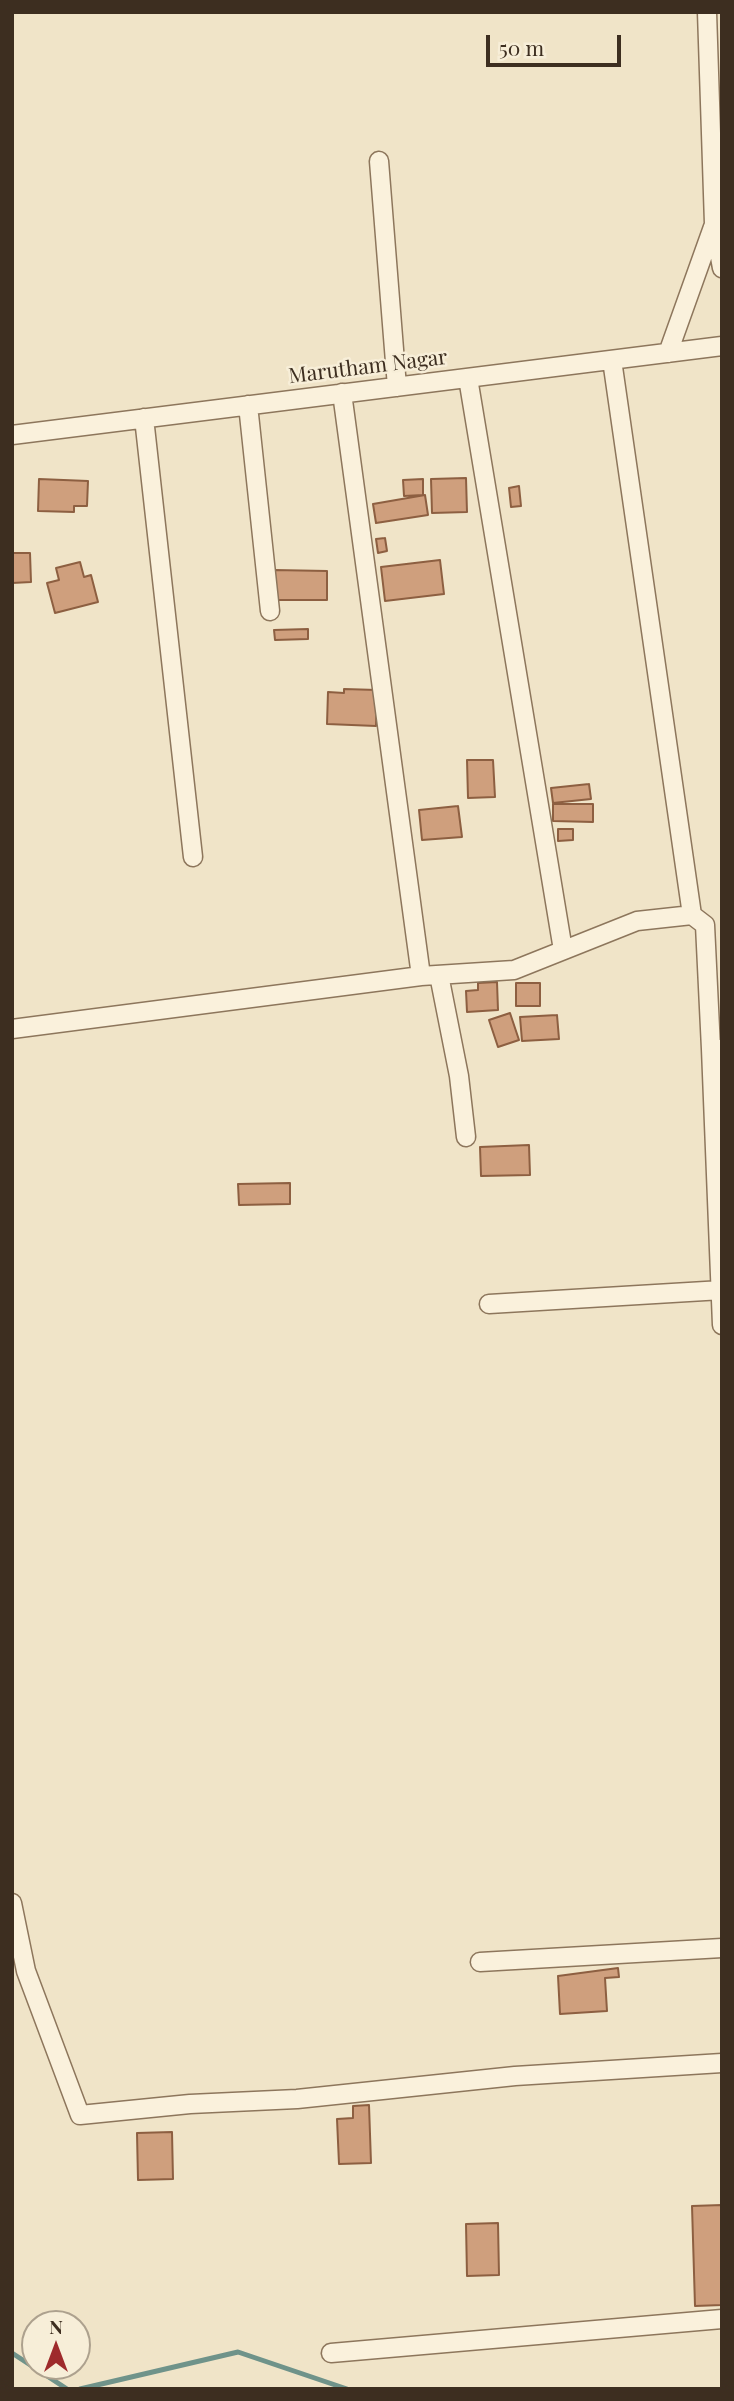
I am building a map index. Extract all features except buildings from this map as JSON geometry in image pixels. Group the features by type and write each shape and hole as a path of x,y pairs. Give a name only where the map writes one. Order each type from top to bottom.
{"street":[{"path":"707,12 716,103 714,224 722,268"},
{"path":"379,161 397,387"},
{"path":"668,353 714,224"},
{"name":"Marutham Nagar","path":"16,434 722,346"},
{"path":"612,360 692,915"},
{"path":"468,378 563,950"},
{"path":"342,393 430,975 460,1076 466,1137"},
{"path":"248,405 270,611"},
{"path":"144,418 193,857"},
{"path":"12,1029 430,975 514,970 636,921 692,915 705,925 717,1049 722,1325"},
{"path":"489,1304 721,1290"},
{"path":"12,1903 26,1971 80,2115 190,2104 297,2099 515,2076 722,2063"},
{"path":"480,1962 722,1948"},
{"path":"331,2353 722,2319"}],"waterway":[{"path":"80,2389 238,2352 347,2389"},
{"path":"12,2353 67,2389"}]}
